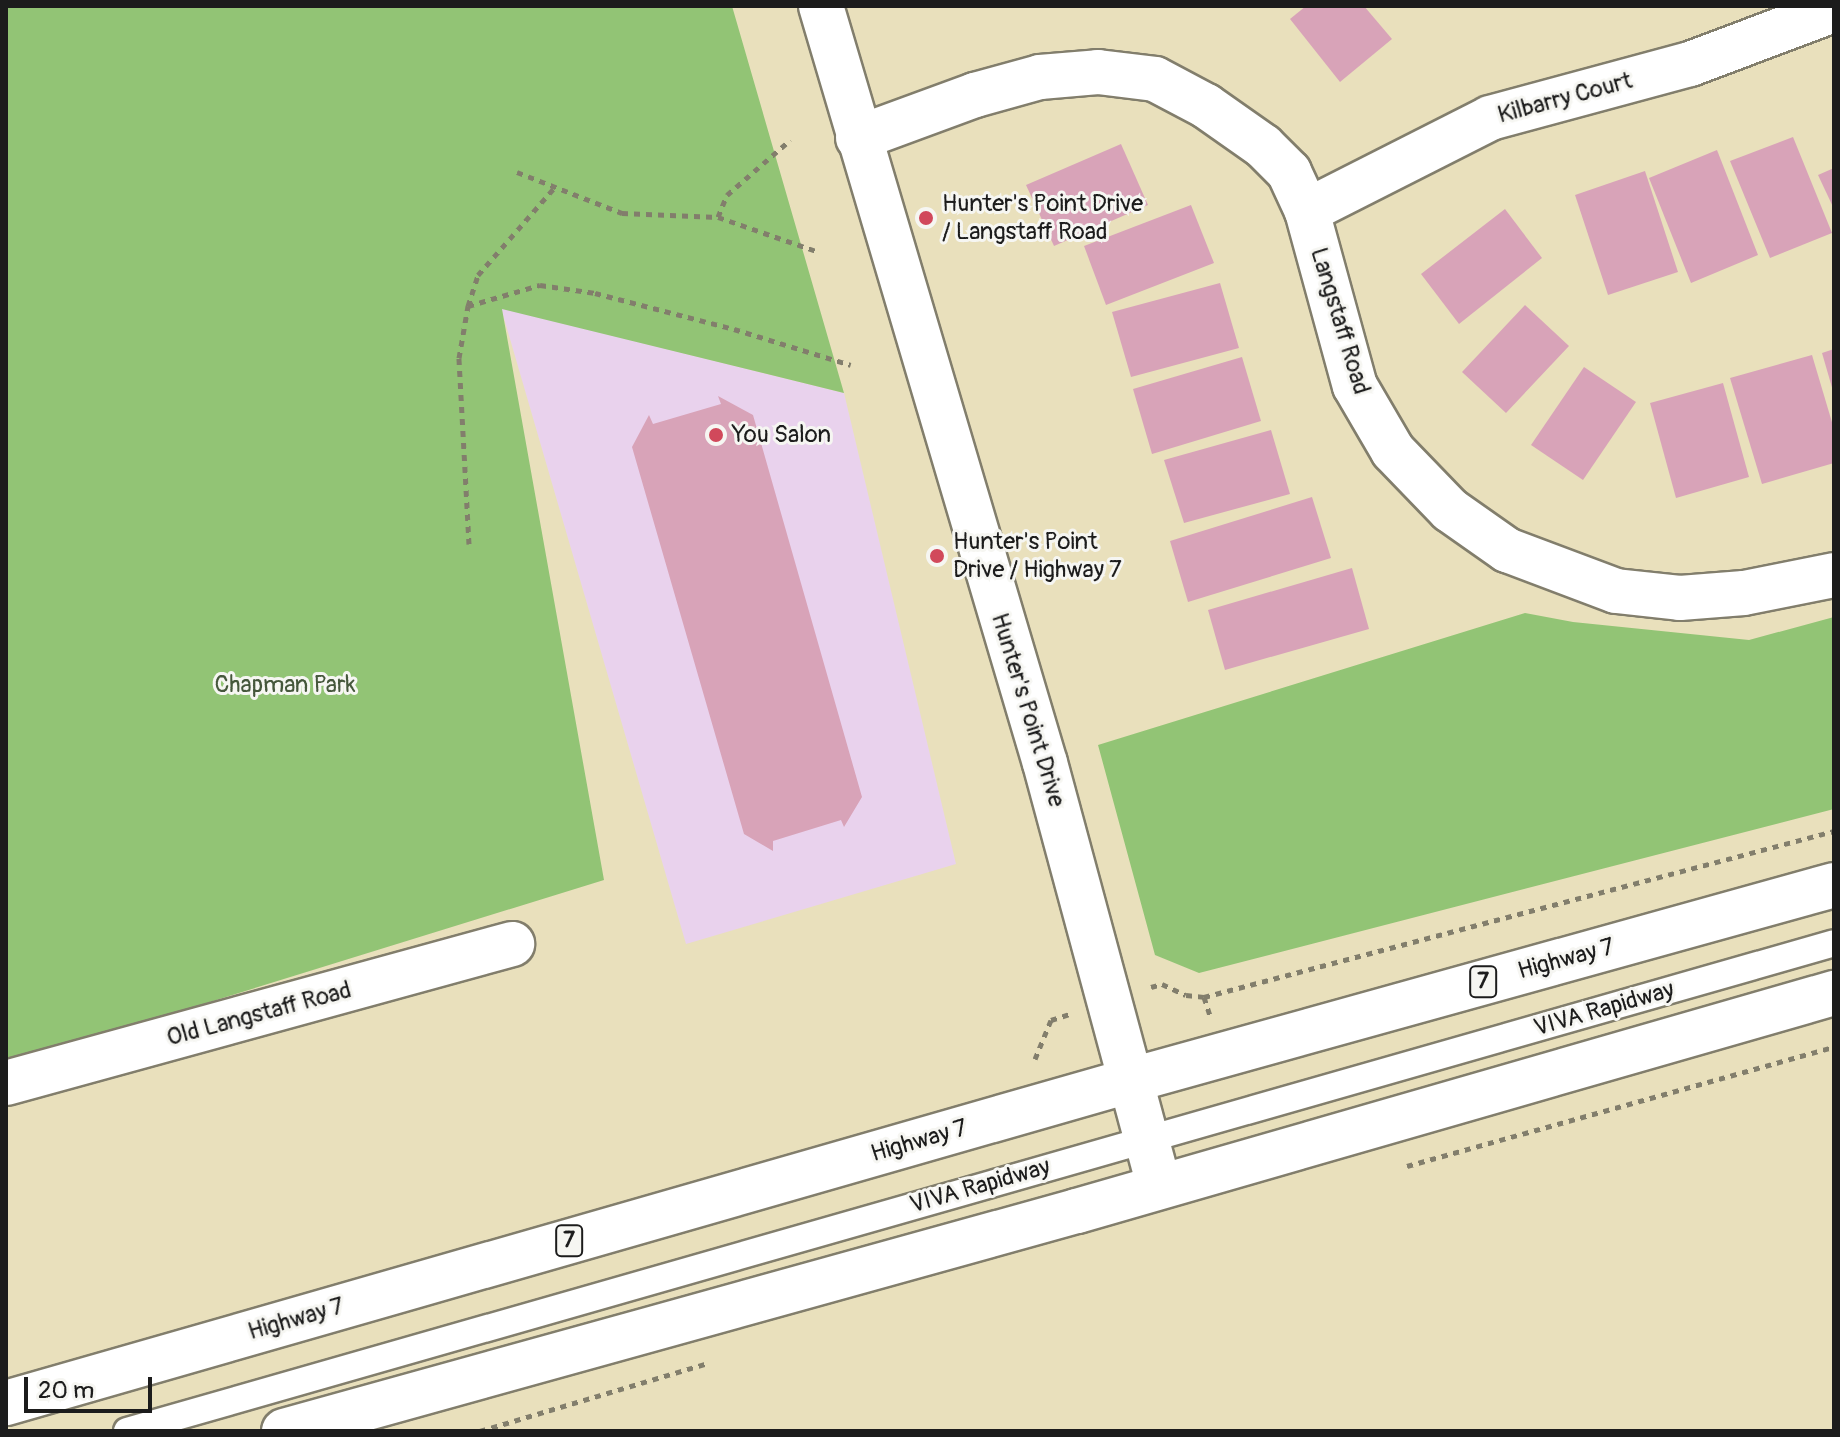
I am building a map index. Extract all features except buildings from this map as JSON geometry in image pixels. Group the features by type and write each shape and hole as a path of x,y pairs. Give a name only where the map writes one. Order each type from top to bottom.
{"street":[{"name":"Hunter's Point Drive","path":"821,6 1045,763 1159,1186"},
{"name":"Kilbarry Court","path":"1307,211 1490,118 1690,64 1834,10"},
{"name":"Langstaff Road","path":"858,138 975,95 1040,77 1098,72 1155,79 1206,106 1263,146 1289,172 1307,211 1355,386 1393,451 1450,510 1507,550 1616,591 1680,598 1744,593 1834,575"},
{"name":"Highway 7","path":"6,1403 1132,1080 1834,885"},
{"name":"Old Langstaff Road","path":"6,1083 512,944"},
{"path":"284,1431 1834,993"}],"lane":[{"name":"VIVA Rapidway","path":"127,1431 1834,943"}],"path":[{"path":"718,217 727,195 790,140"},
{"path":"517,172 622,213 718,217 819,252"},
{"path":"469,544 459,358 468,306 478,275 555,187"},
{"path":"468,306 540,285 567,289 734,329 851,365"},
{"path":"1162,984 1186,995 1204,997 1834,831"}],"shaded area":[{"path":"501,308 844,393 956,864 686,944"}],"green space":[{"name":"Chapman Park","path":"6,6 732,6 844,393 502,309 604,880 6,1065"},
{"path":"1525,613 1573,622 1749,640 1834,617 1834,809 1199,973 1155,955 1098,745"}],"place":[{"name":"Hunter's Point Drive / Langstaff Road","path":"926,218"},
{"name":"You Salon","path":"716,435"},
{"name":"Hunter's Point Drive / Highway 7","path":"937,556"}]}
